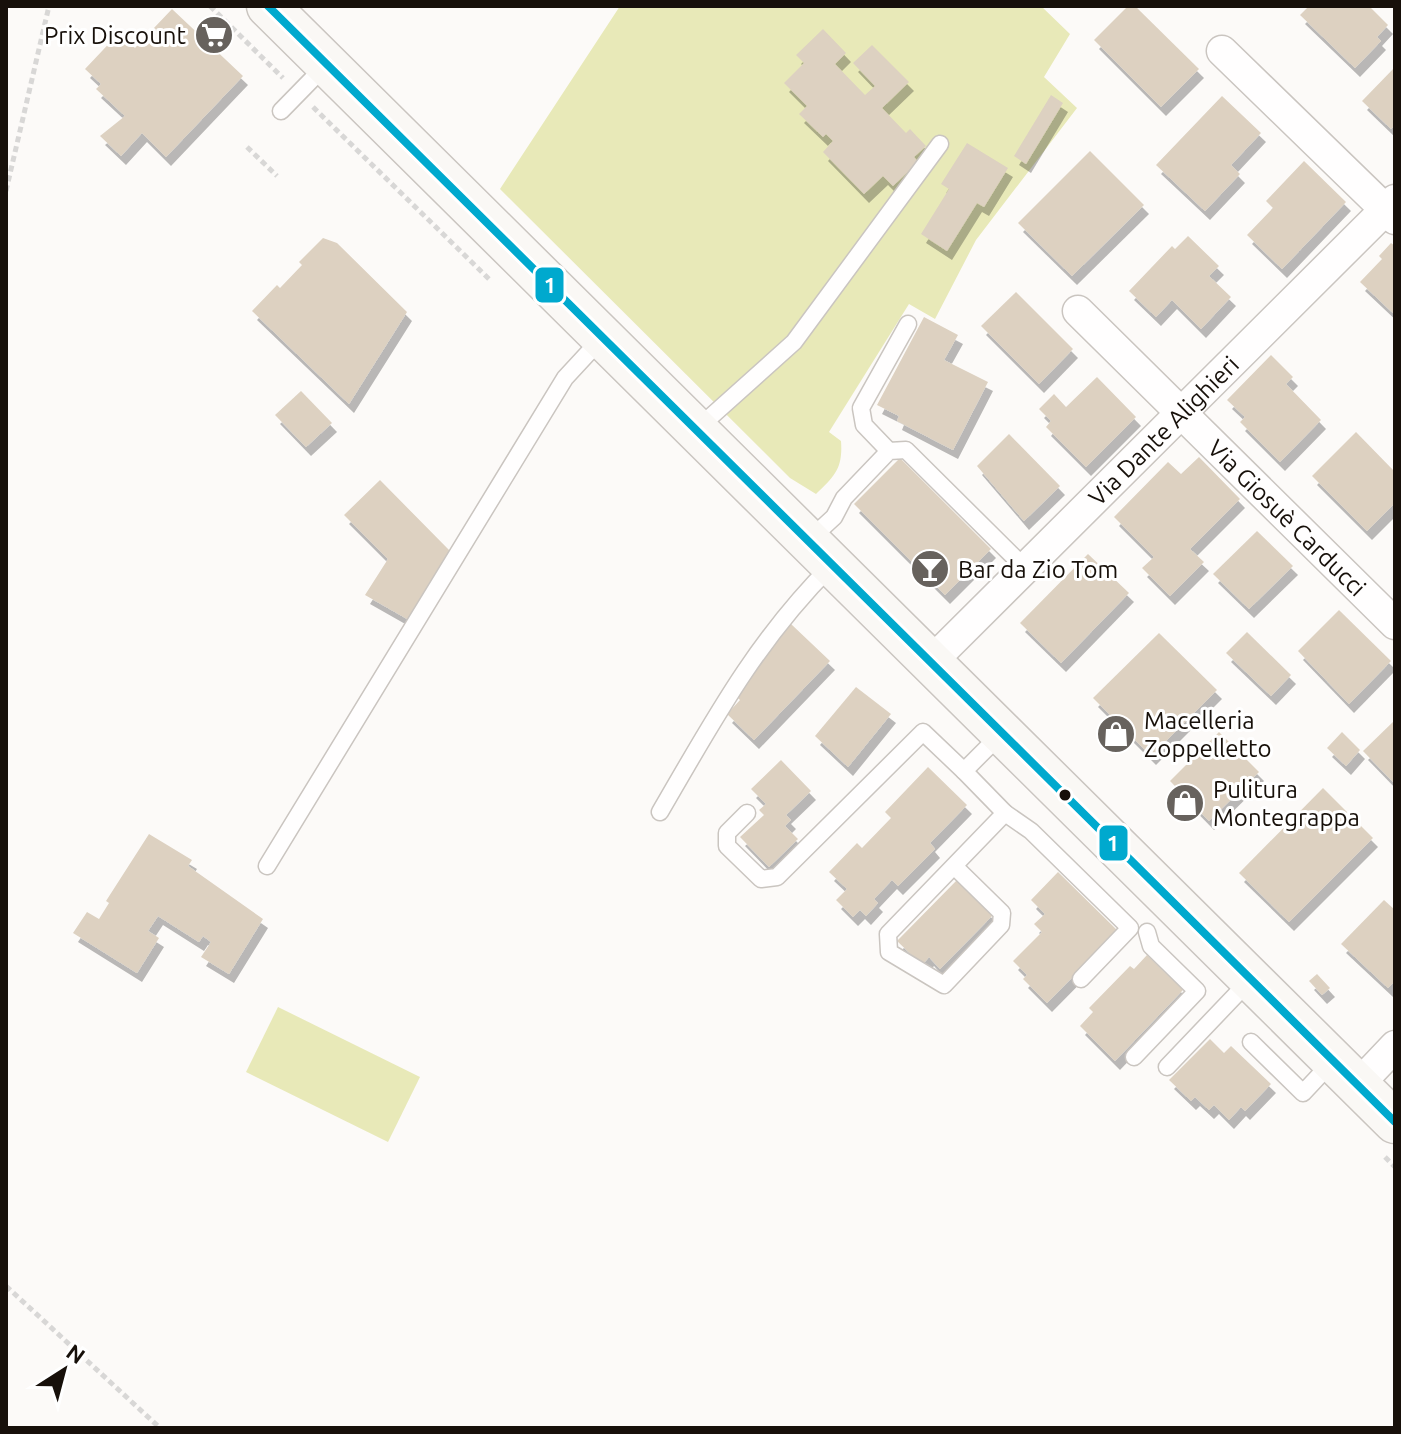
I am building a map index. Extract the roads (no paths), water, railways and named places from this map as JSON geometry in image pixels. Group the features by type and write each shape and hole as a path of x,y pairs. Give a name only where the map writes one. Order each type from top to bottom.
{"main road":[{"path":"268,6 1002,732 1150,921 1251,979 1395,1122"}],"street":[{"path":"1222,51 1392,210"},
{"name":"Via Dante Alighieri","path":"931,662 1392,210"},
{"name":"Via Giosuè Carducci","path":"1078,311 1395,624"},
{"path":"1346,1073 1395,1046"}],"lane":[{"path":"281,111 327,64"},
{"path":"696,430 794,342 940,144"},
{"path":"889,451 864,425 861,408 908,324"},
{"path":"267,866 565,378 603,337"},
{"path":"660,812 748,662 791,606 808,541 834,517 844,498 889,451 906,450 1026,569"},
{"path":"747,813 727,833 727,846 761,879 777,877 923,732 1005,813 1150,921"},
{"path":"964,771 1002,732"},
{"path":"954,866 1002,913 1001,925 944,985 889,952 888,934 1005,813"},
{"path":"1081,979 1150,921"},
{"path":"1134,1057 1197,991 1151,946 1150,921"},
{"path":"1167,1067 1251,979"},
{"path":"1251,1042 1303,1093 1346,1073"}],"place":[{"name":"Prix Discount","path":"214,35"},
{"name":"Bar da Zio Tom","path":"930,569"},
{"name":"Macelleria Zoppelletto","path":"1116,734"},
{"name":"Pulitura Montegrappa","path":"1185,803"}]}
